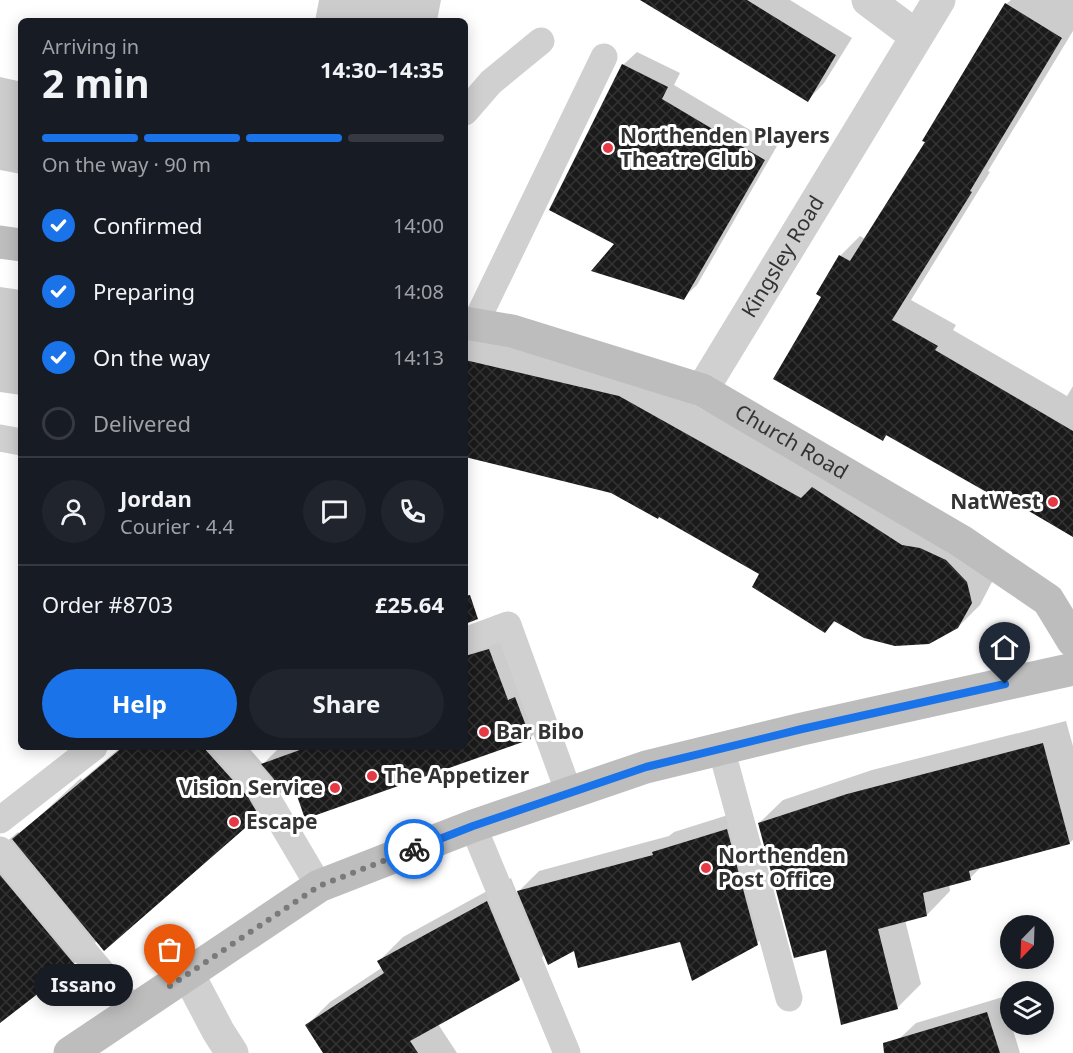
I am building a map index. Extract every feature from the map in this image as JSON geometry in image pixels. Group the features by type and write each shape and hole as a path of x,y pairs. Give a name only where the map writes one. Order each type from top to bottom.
{"main road":[{"path":"0,242 18,245"},
{"name":"Church Road","path":"470,323 512,331 702,390 971,548 1048,600 1073,641"},
{"path":"70,1053 319,886 473,826 646,767 1073,669"}],"street":[{"path":"868,0 916,36"},
{"name":"Kingsley Road","path":"702,390 939,0"},
{"path":"188,974 232,1053"}],"lane":[{"path":"468,109 491,82 541,41"},
{"path":"470,323 604,57"},
{"path":"0,438 18,441"},
{"path":"468,640 508,625 569,793"},
{"path":"721,748 789,998"},
{"path":"0,820 90,750"},
{"path":"228,750 261,788 319,886"},
{"path":"473,826 567,1053"},
{"path":"0,850 133,1010"}],"building":[{"path":"640,0 747,0 836,55 808,102"},
{"path":"1005,3 1062,38 970,191 972,192 892,320 938,346 935,350 1073,431 1073,537 993,490 990,494 886,435 883,441 773,379 821,297 816,294 839,255 850,261 925,142 922,141"},
{"path":"622,64 668,87 662,99 765,160 684,300 591,271 614,244 549,210"},
{"path":"468,361 619,396 801,498 812,487 902,545 920,548 946,560 967,582 972,603 958,628 929,644 895,646 864,638 834,621 825,633 752,587 759,574 659,517 658,519 611,493 468,458"},
{"path":"468,595 470,595 478,619 468,623"},
{"path":"489,649 508,700 515,697 531,739 305,819 294,787 284,795 261,764 300,750 468,750 468,655"},
{"path":"1043,743 1070,844 969,871 971,880 923,893 927,916 878,929 898,1009 841,1025 826,950 794,958 758,823 847,794"},
{"path":"119,750 206,750 248,797 259,816 104,951 12,839"},
{"path":"727,829 758,945 692,981 680,942 578,968 574,951 548,965 517,891 653,855 652,852"},
{"path":"0,875 75,965 0,1023"},
{"path":"487,901 520,980 410,1041 418,1053 323,1053 305,1025 384,973 377,961"},
{"path":"987,1012 1000,1053 884,1053 883,1043"}],"way so far":[{"path":"170,986 319,886 414,849"}],"place":[{"name":"Northenden Players Theatre Club","path":"608,148"},
{"name":"NatWest","path":"1053,502"},
{"name":"Bar Bibo","path":"484,732"},
{"name":"The Appetizer","path":"372,776"},
{"name":"Vision Service","path":"335,788"},
{"name":"Escape","path":"234,822"},
{"name":"Northenden Post Office","path":"706,868"},
{"name":"Issano","path":"170,986"}],"route":[{"path":"414,849 473,826 646,767 802,729 1005,684"}]}
